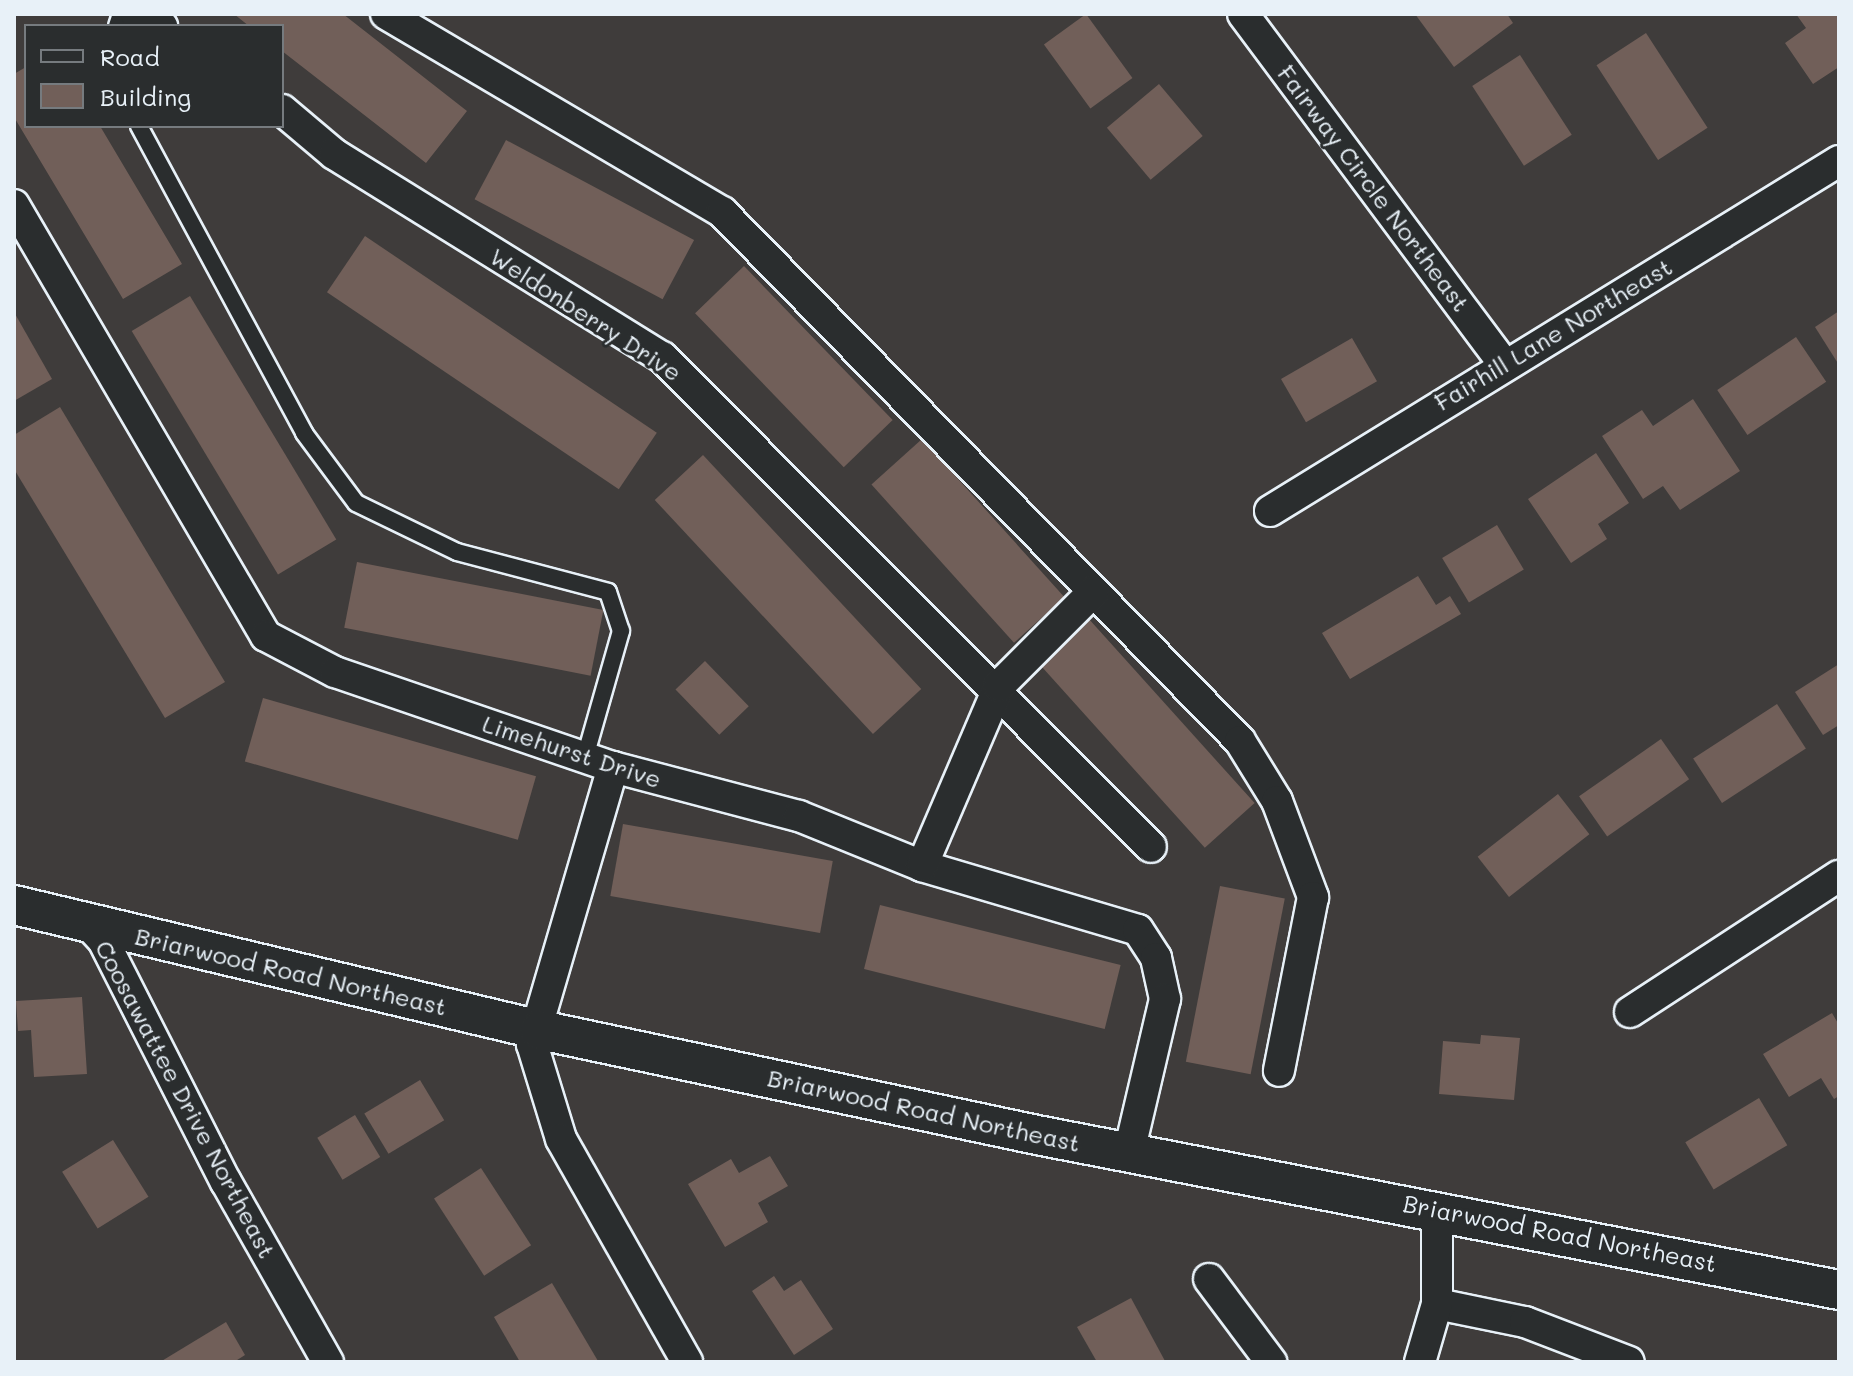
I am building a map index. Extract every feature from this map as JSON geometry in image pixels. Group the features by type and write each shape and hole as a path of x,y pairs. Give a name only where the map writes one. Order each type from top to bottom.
{"street":[{"path":"136,14 158,24"},
{"path":"386,14 722,212 1240,741 1277,801 1313,897 1279,1071"},
{"name":"Fairway Circle Northeast","path":"1243,14 1503,363"},
{"name":"Weldonberry Drive","path":"284,112 334,154 662,357 999,686 1151,847"},
{"name":"Fairhill Lane Northeast","path":"1270,511 1503,363 1839,161"},
{"name":"Limehurst Drive","path":"14,205 266,636 335,672 599,762 799,816 922,866 1138,930 1156,958 1165,999 1129,1153"},
{"path":"922,866 999,686 1093,592"},
{"path":"599,762 540,1030 532,1044 561,1139 687,1362"},
{"path":"1630,1012 1839,876"},
{"name":"Briarwood Road Northeast","path":"14,905 540,1030 1129,1153 1839,1290"},
{"name":"Coosawattee Drive Northeast","path":"87,923 103,940 226,1182 328,1362"},
{"path":"1420,1362 1437,1304 1437,1210"},
{"path":"1209,1279 1271,1362"},
{"path":"1437,1304 1525,1322 1629,1362"}],"lane":[{"path":"140,128 304,433 356,503 457,552 608,592 621,631 599,762"}],"building":[{"path":"234,14 343,14 467,111 426,163 284,53 284,24 246,24"},
{"path":"1086,14 1132,78 1090,108 1044,45"},
{"path":"1415,14 1507,14 1513,23 1454,67"},
{"path":"1796,14 1839,14 1839,67 1813,84 1785,43 1806,28"},
{"path":"1646,33 1708,128 1658,160 1597,65"},
{"path":"1520,55 1572,135 1524,166 1472,86"},
{"path":"24,68 24,128 101,128 182,264 123,299 14,117 14,74"},
{"path":"1159,84 1203,136 1151,180 1107,128"},
{"path":"506,140 694,240 663,299 475,199"},
{"path":"365,236 657,433 619,489 327,292"},
{"path":"744,266 893,420 844,467 695,313"},
{"path":"190,296 336,539 278,574 132,331"},
{"path":"1839,311 1839,365 1815,327"},
{"path":"14,312 52,379 14,401"},
{"path":"1796,337 1826,382 1747,435 1717,390"},
{"path":"1352,338 1377,381 1306,422 1281,379"},
{"path":"1693,399 1740,471 1680,510 1663,486 1643,499 1602,436 1642,410 1653,426"},
{"path":"60,407 225,682 165,718 14,469 14,435"},
{"path":"922,439 1065,597 1014,643 871,485"},
{"path":"1596,453 1629,503 1598,524 1607,539 1571,563 1528,499"},
{"path":"703,455 921,689 873,734 655,500"},
{"path":"1497,525 1524,570 1469,603 1442,558"},
{"path":"357,562 603,610 591,676 344,628"},
{"path":"1418,576 1436,605 1450,596 1461,614 1350,679 1322,633"},
{"path":"1088,618 1255,803 1205,848 1038,663"},
{"path":"705,661 749,706 719,735 676,689"},
{"path":"1839,664 1839,725 1823,735 1795,692"},
{"path":"263,698 536,776 518,840 245,761"},
{"path":"1777,704 1806,748 1722,803 1693,758"},
{"path":"1661,739 1689,779 1607,836 1579,796"},
{"path":"1558,794 1589,834 1509,897 1478,857"},
{"path":"623,824 833,861 820,933 610,896"},
{"path":"1220,886 1285,899 1251,1074 1186,1062"},
{"path":"880,905 1121,965 1105,1029 864,969"},
{"path":"82,997 87,1074 34,1077 31,1030 18,1031 16,1001"},
{"path":"1832,1013 1839,1025 1839,1096 1834,1099 1821,1078 1789,1097 1763,1054"},
{"path":"1481,1035 1520,1038 1514,1100 1439,1094 1443,1041 1480,1044"},
{"path":"420,1080 444,1120 388,1154 364,1113"},
{"path":"1759,1098 1787,1145 1714,1189 1685,1142"},
{"path":"355,1115 380,1157 343,1180 317,1138"},
{"path":"113,1140 149,1197 98,1229 62,1172"},
{"path":"770,1156 788,1186 758,1203 768,1222 725,1247 688,1184 731,1159 739,1173"},
{"path":"481,1168 531,1245 484,1276 434,1198"},
{"path":"774,1276 784,1291 801,1280 833,1329 794,1355 752,1291"},
{"path":"552,1283 598,1361 520,1362 494,1317"},
{"path":"1131,1298 1165,1361 1097,1362 1077,1327"},
{"path":"226,1322 245,1355 234,1362 160,1362"}]}
